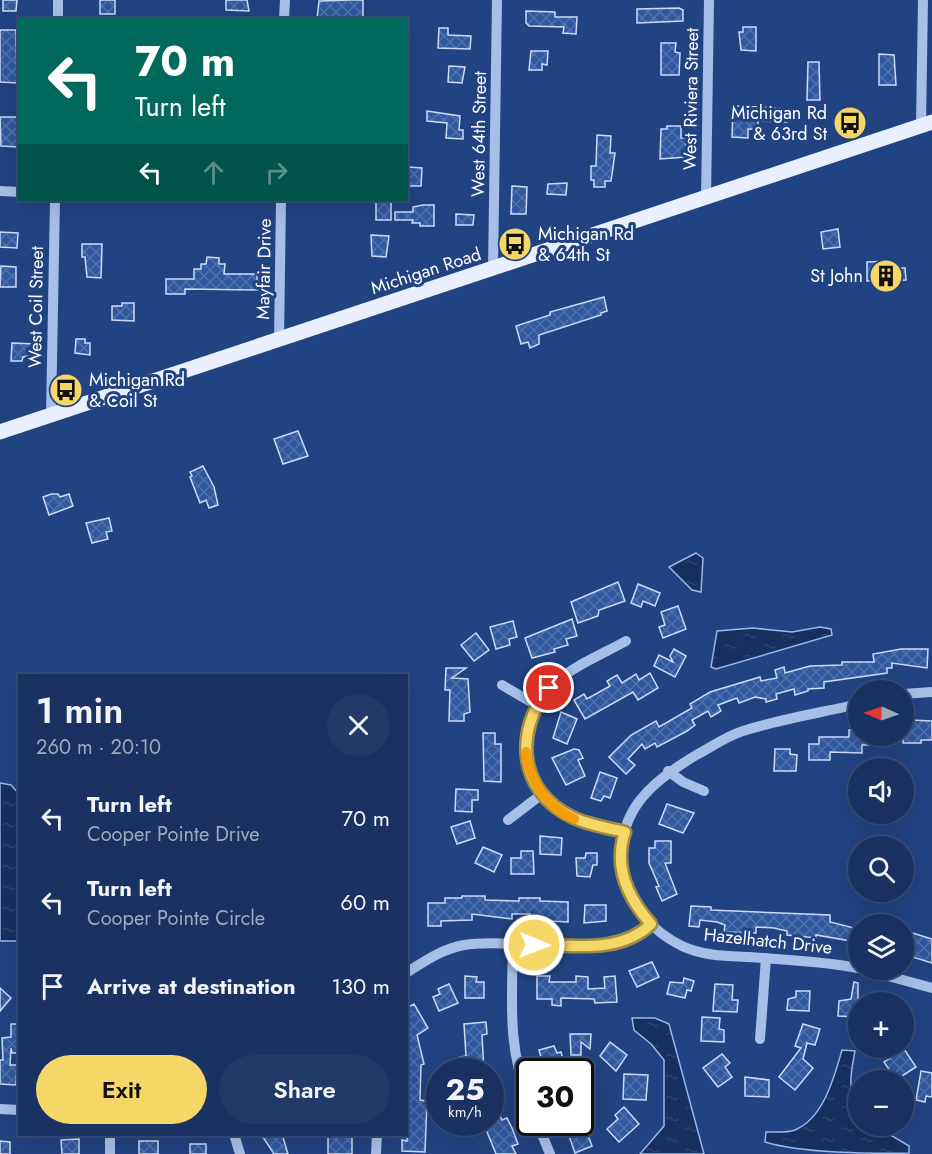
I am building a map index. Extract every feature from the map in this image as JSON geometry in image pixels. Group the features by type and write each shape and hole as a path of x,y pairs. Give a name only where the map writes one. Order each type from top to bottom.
{"main road":[{"name":"Michigan Road","path":"0,432 926,124"}],"street":[{"path":"58,0 58,18"},
{"path":"284,18 285,0"},
{"name":"West 64th Street","path":"493,269 497,0"},
{"name":"West Riviera Street","path":"706,199 709,0"},
{"path":"923,0 926,124"},
{"path":"0,191 18,192"},
{"name":"West Coil Street","path":"51,415 55,201"},
{"name":"Mayfair Drive","path":"279,340 281,201"},
{"path":"625,832 570,817 555,808 542,794 534,780 526,750 530,719 536,705 559,680 626,641"},
{"path":"502,685 536,705"},
{"path":"914,693 932,692"},
{"name":"Hazelhatch Drive","path":"848,706 743,730 668,771 639,800 625,832 621,862 626,887 638,909 651,924 672,941 696,951 848,968"},
{"path":"668,771 683,782 704,791"},
{"path":"508,820 542,794"},
{"path":"408,972 451,948 470,945 608,945 629,939 651,924"},
{"path":"513,945 513,1040 517,1058"},
{"path":"760,1039 766,958"},
{"name":"Hazelhatch Drive","path":"902,980 932,988"},
{"path":"0,1109 18,1110"},
{"path":"110,1136 110,1154"},
{"path":"235,1136 240,1154"},
{"path":"376,1154 377,1136"},
{"path":"543,1136 550,1154"}],"water":[{"path":"696,553 703,558 701,592 692,590 669,567"},
{"path":"820,627 831,629 832,635 716,669 711,667 717,631 753,628 792,632"},
{"path":"0,783 11,785 18,793 18,941 0,941"},
{"path":"632,1018 655,1018 669,1024 704,1154 640,1154 664,1126 664,1060 651,1044 634,1030"},
{"path":"842,1050 848,1050 848,1058 854,1058 852,1070 848,1070 848,1136 892,1136 909,1146 909,1153 816,1151 765,1142 766,1132 795,1130 813,1116 821,1107"}],"building":[{"path":"3,0 17,0 16,11 3,11"},
{"path":"100,0 115,0 115,14 100,14"},
{"path":"226,0 247,0 249,11 226,10"},
{"path":"363,0 363,18 317,18 319,1"},
{"path":"679,8 683,10 683,21 637,23 637,9"},
{"path":"526,11 555,12 555,17 577,17 576,34 563,33 564,27 529,26 526,23"},
{"path":"743,27 756,27 756,51 741,50 739,32 743,32"},
{"path":"439,28 448,28 448,35 471,36 470,49 438,48"},
{"path":"0,30 16,30 17,83 0,82"},
{"path":"661,43 676,43 675,52 680,53 679,75 661,75"},
{"path":"531,51 548,51 547,65 542,64 542,70 529,70"},
{"path":"879,54 894,55 896,85 879,85"},
{"path":"808,62 819,62 820,100 807,100"},
{"path":"449,66 465,67 462,83 448,82"},
{"path":"733,106 782,108 782,113 788,113 787,122 758,121 758,129 748,129 748,138 732,137"},
{"path":"427,111 460,116 459,130 463,130 463,139 446,138 447,123 427,121"},
{"path":"0,117 18,117 18,147 1,146"},
{"path":"667,126 681,126 681,138 686,138 686,157 660,159 661,129 667,129"},
{"path":"597,135 611,136 610,153 615,153 611,181 605,181 605,187 594,187 594,180 591,180 591,166 596,166"},
{"path":"409,167 422,168 421,186 409,186"},
{"path":"567,183 566,195 547,194 548,184"},
{"path":"512,186 527,187 526,214 511,214"},
{"path":"376,202 391,202 391,220 376,220"},
{"path":"434,205 434,226 420,226 420,223 412,223 413,220 395,220 395,212 413,212 413,207"},
{"path":"456,214 474,215 473,225 456,225"},
{"path":"838,229 840,247 823,249 821,232"},
{"path":"0,232 18,233 17,248 0,247"},
{"path":"371,235 389,236 386,257 372,256"},
{"path":"82,244 102,244 101,278 87,277 85,257 82,257"},
{"path":"207,257 219,258 219,264 225,264 224,274 257,274 257,281 264,281 264,290 185,289 185,294 166,294 166,279 194,279 194,269 201,269 201,264 206,264"},
{"name":"St John","path":"889,261 889,268 905,268 906,280 867,281 867,262"},
{"path":"1,266 16,267 16,287 0,287"},
{"path":"604,297 607,311 601,315 539,335 539,344 530,348 528,342 521,344 516,326 550,315 550,312"},
{"path":"122,303 134,303 134,321 112,320 112,306 122,306"},
{"path":"76,339 85,339 85,343 90,343 90,355 75,353"},
{"path":"12,343 35,344 35,355 23,357 22,361 11,361"},
{"path":"298,431 308,456 283,464 274,439"},
{"path":"203,466 214,487 218,505 209,508 206,500 200,503 190,477 192,476 190,472"},
{"path":"58,494 60,497 69,494 73,506 49,515 43,497"},
{"path":"109,518 112,531 106,532 108,539 92,543 86,523"},
{"path":"618,582 625,601 599,610 598,616 578,623 571,602"},
{"path":"638,584 660,593 655,606 643,601 641,607 631,603"},
{"path":"678,606 686,629 663,638 659,627 665,625 661,612"},
{"path":"572,619 577,636 566,639 568,645 554,649 555,652 532,658 525,638"},
{"path":"513,621 517,637 509,639 510,645 496,649 490,627"},
{"path":"476,633 489,650 474,661 461,645"},
{"path":"674,649 686,656 675,677 654,666 659,655 673,662 670,656"},
{"path":"901,649 928,649 927,668 892,663 892,668 887,668 887,673 824,682 824,688 808,689 808,691 795,695 794,689 776,694 777,699 766,702 766,699 755,697 739,703 737,698 718,705 721,711 711,717 708,711 692,720 695,725 657,747 655,743 645,749 642,744 628,759 635,765 626,774 609,757 631,735 656,721 659,727 692,708 690,704 710,692 760,677 761,681 777,678 775,670 784,667 785,673 810,666 842,665 842,662 874,662 873,654"},
{"path":"446,668 466,668 452,678 468,679 470,712 464,714 464,721 449,721 450,690 445,690"},
{"path":"650,673 658,688 638,700 633,692 585,719 574,700 584,694 587,699 610,686 607,681 617,675 622,683 636,674 639,680"},
{"path":"561,712 577,719 567,744 553,738"},
{"path":"914,720 932,721 932,740 921,740 921,743 914,743"},
{"path":"483,733 495,733 495,744 501,744 501,782 484,781"},
{"path":"819,737 848,737 848,746 862,746 862,753 830,752 830,760 809,760 809,744 819,744"},
{"path":"574,749 579,750 583,758 578,760 585,776 566,785 552,758"},
{"path":"775,749 790,749 790,754 797,755 796,771 774,771"},
{"path":"600,772 617,778 610,798 604,796 601,801 591,798"},
{"path":"456,789 478,790 478,800 472,800 472,812 455,811"},
{"path":"667,804 694,813 683,833 659,824"},
{"path":"470,821 475,838 457,844 451,827"},
{"path":"540,836 562,838 561,855 540,854"},
{"path":"655,841 671,841 671,863 665,863 677,894 662,901 656,887 659,886 649,863 649,848 655,848"},
{"path":"483,847 502,855 494,872 475,863"},
{"path":"521,851 533,851 534,874 511,874 511,858 521,858"},
{"path":"586,853 597,853 597,865 593,865 590,877 577,876 576,858 585,858"},
{"path":"462,896 485,896 485,900 519,901 519,898 540,898 540,901 568,902 568,922 530,920 530,914 512,914 512,919 472,914 472,920 441,921 441,926 428,926 428,903 445,903 445,898 462,898"},
{"path":"585,905 606,905 606,921 584,923"},
{"path":"691,906 711,907 711,910 830,915 830,922 848,926 848,940 816,935 816,938 787,935 787,931 774,928 756,927 756,933 724,932 725,925 700,920 699,927 689,926"},
{"path":"914,933 932,939 932,963 914,957"},
{"path":"652,962 659,977 637,987 629,971"},
{"path":"465,976 477,977 476,982 484,982 484,998 465,998"},
{"path":"537,976 550,976 549,982 576,982 576,976 588,977 588,989 605,988 604,977 615,976 617,1002 595,1003 594,999 561,998 561,1006 552,1005 552,999 537,999"},
{"path":"684,978 694,981 691,991 687,990 685,998 667,994 670,982 683,983"},
{"path":"854,982 858,983 858,992 852,992"},
{"path":"449,984 458,1003 439,1011 433,997 440,994 438,989"},
{"path":"715,984 733,985 732,1000 738,1000 737,1012 713,1011"},
{"path":"0,988 11,998 0,1011"},
{"path":"796,991 810,991 809,1011 787,1010 788,999 796,997"},
{"path":"848,1000 848,1016 838,1016 839,1001"},
{"path":"414,1004 428,1028 417,1035 424,1064 421,1065 420,1100 426,1101 425,1152 402,1151 402,1140 407,1141 408,1007"},
{"path":"702,1017 720,1018 719,1029 724,1030 724,1042 701,1041"},
{"path":"486,1022 487,1034 482,1035 483,1058 460,1058 466,1056 464,1024"},
{"path":"11,1024 18,1024 18,1053 12,1053 11,1048 10,1065 17,1065 16,1085 0,1084 0,1060 3,1060 2,1038 11,1037"},
{"path":"803,1024 820,1029 815,1045 807,1043 803,1059 813,1068 795,1090 779,1077 801,1048 795,1046"},
{"path":"570,1034 591,1034 590,1049 581,1042 581,1055 571,1055"},
{"path":"610,1042 627,1055 616,1071 600,1056"},
{"path":"554,1046 557,1053 561,1052 563,1058 541,1058 539,1050"},
{"path":"722,1054 730,1063 725,1067 732,1077 718,1087 703,1068"},
{"path":"890,1058 910,1058 916,1067 911,1070 889,1070 884,1062"},
{"path":"921,1071 932,1073 932,1097 926,1096 925,1102 916,1100"},
{"path":"624,1074 648,1075 646,1100 623,1099"},
{"path":"745,1077 769,1080 769,1097 745,1096"},
{"path":"624,1107 639,1124 619,1142 607,1129 618,1119 615,1115"},
{"path":"507,1118 518,1144 512,1146 516,1154 496,1154 489,1136 504,1136 504,1119"},
{"path":"262,1136 283,1136 288,1154 274,1154"},
{"path":"328,1136 352,1136 352,1154 328,1154"},
{"path":"569,1136 588,1136 592,1146 575,1153"},
{"path":"79,1139 79,1154 62,1154 61,1140"},
{"path":"0,1141 10,1142 10,1154 0,1154"},
{"path":"139,1141 158,1141 158,1154 139,1154"},
{"path":"190,1144 206,1144 206,1154 190,1154"}],"slow traffic":[{"path":"526,752 530,771 545,798 555,808 574,819"}],"place":[{"name":"Michigan Rd & 63rd St","path":"850,123"},
{"name":"Michigan Rd & 64th St","path":"515,244"},
{"name":"St John","path":"886,276"},
{"name":"Michigan Rd & Coil St","path":"66,390"}],"route":[{"path":"534,945 613,944 634,937 651,924 630,896 623,877 621,862 625,832 570,817 548,801 534,780 527,760 526,740 532,714 549,688"}]}
